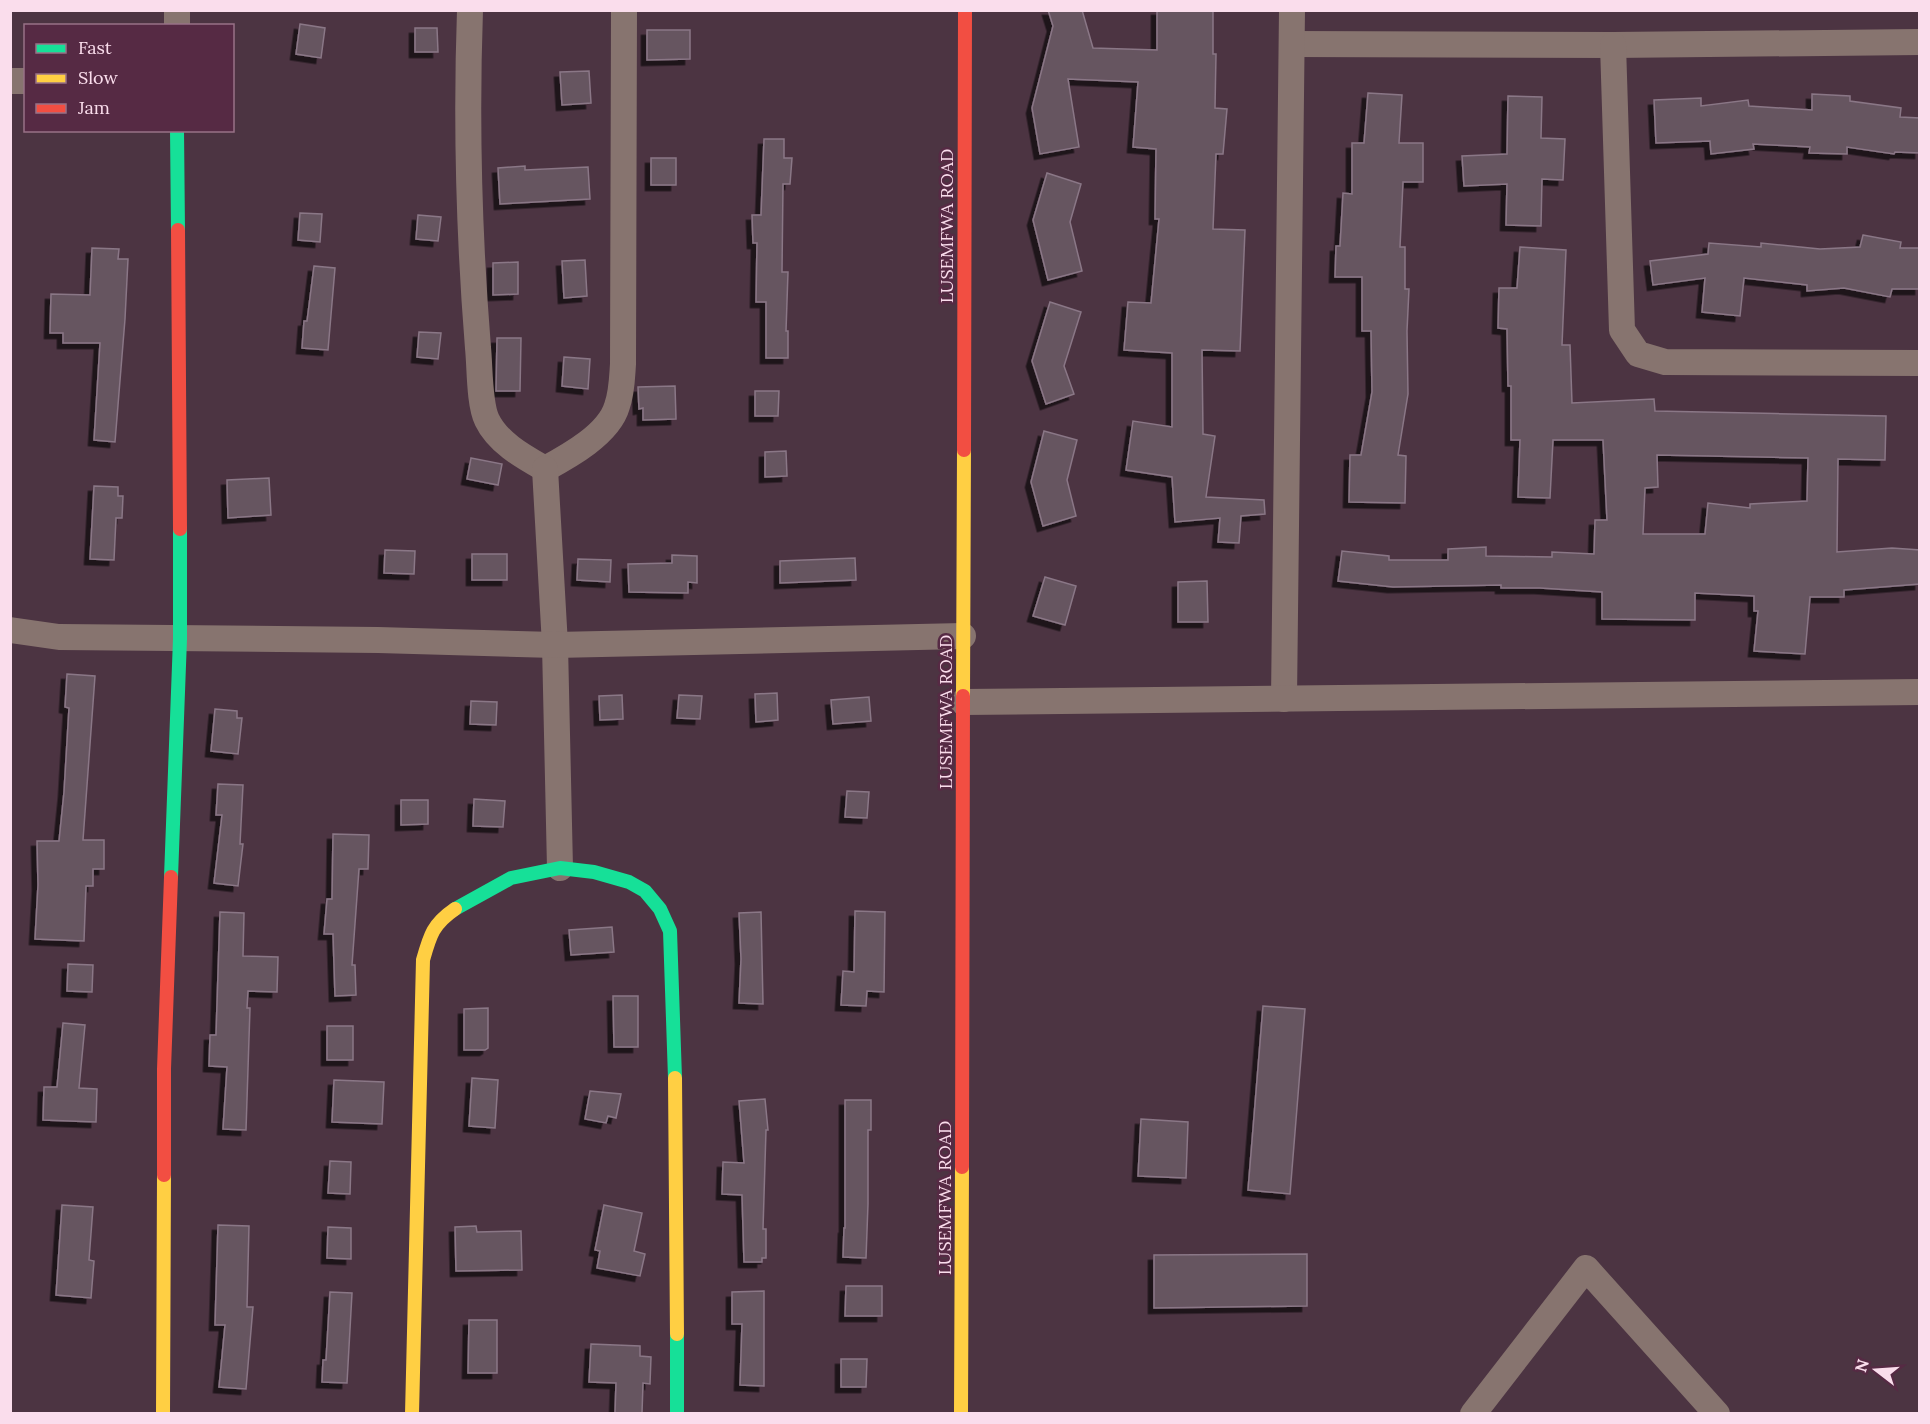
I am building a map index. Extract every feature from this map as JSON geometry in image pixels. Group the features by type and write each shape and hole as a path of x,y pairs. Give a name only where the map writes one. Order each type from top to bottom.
{"street":[{"path":"470,10 468,58 470,186 476,324 484,411 495,433 517,452 545,469"},
{"path":"545,469 585,445 601,431 617,408 621,389 624,10"},
{"name":"LUSEMFWA ROAD","path":"962,1413 965,10"},
{"path":"1284,699 1293,10"},
{"path":"1292,44 1613,45 1920,42"},
{"path":"1613,45 1622,330 1638,354 1665,362 1920,363"},
{"path":"163,1413 164,1069 180,639 177,132"},
{"path":"545,469 555,645 560,868"},
{"path":"10,630 59,637 378,640 555,645 963,636"},
{"path":"963,702 1920,692"},
{"path":"412,1413 422,985 423,960 430,934 446,915 464,902 511,878 560,868 594,872 629,882 645,891 660,909 670,931 675,1050 676,1413"},
{"path":"1473,1413 1586,1268 1717,1413"}],"building":[{"path":"1048,10 1082,10 1093,48 1157,50 1157,10 1213,10 1213,54 1216,54 1215,108 1227,109 1223,154 1216,154 1213,229 1245,230 1240,351 1202,350 1203,434 1215,436 1206,497 1264,500 1265,514 1241,516 1239,543 1218,542 1220,518 1175,522 1172,477 1126,470 1133,421 1172,427 1172,353 1124,350 1128,302 1151,303 1159,219 1155,219 1156,149 1133,147 1138,82 1068,79 1079,147 1040,154 1032,108 1053,26"},
{"path":"300,24 325,28 321,58 296,54"},
{"path":"415,28 437,28 438,52 415,52"},
{"path":"647,30 690,30 690,59 647,60"},
{"path":"589,71 591,103 562,105 560,72"},
{"path":"1368,93 1402,95 1399,143 1423,143 1423,182 1403,182 1400,247 1405,247 1405,289 1409,289 1408,394 1398,455 1406,456 1405,503 1349,502 1350,455 1361,455 1372,392 1371,331 1362,331 1362,277 1335,277 1336,246 1340,246 1343,193 1352,194 1352,143 1364,143"},
{"path":"1812,94 1850,96 1850,101 1901,108 1900,117 1920,118 1920,153 1895,152 1894,154 1847,147 1847,154 1809,153 1810,147 1753,144 1754,149 1711,154 1710,141 1656,143 1654,100 1701,98 1701,106 1748,100 1749,106 1812,110"},
{"path":"1508,96 1542,97 1541,138 1565,139 1563,180 1542,179 1541,226 1506,225 1507,184 1464,186 1462,156 1507,154"},
{"path":"764,139 784,139 784,158 792,158 790,184 783,184 782,272 788,272 786,331 788,331 788,358 766,358 766,302 756,302 757,243 753,243 752,215 761,215"},
{"path":"651,158 676,158 676,185 651,185"},
{"path":"525,166 525,170 588,167 590,199 500,204 498,168"},
{"path":"1047,173 1081,184 1070,222 1082,271 1048,280 1033,220"},
{"path":"300,213 322,214 320,242 298,240"},
{"path":"418,215 441,217 438,241 416,239"},
{"path":"1863,235 1901,242 1900,248 1920,248 1920,289 1892,289 1890,297 1844,288 1807,291 1807,285 1744,278 1740,316 1702,312 1705,278 1653,285 1650,261 1708,254 1709,243 1761,247 1761,243 1820,249 1860,247"},
{"path":"1520,247 1566,250 1562,345 1570,345 1572,403 1654,399 1655,411 1886,416 1885,460 1838,459 1837,552 1892,548 1920,550 1920,584 1844,590 1844,597 1810,597 1805,654 1754,651 1758,611 1754,611 1754,596 1695,593 1695,620 1602,619 1602,592 1501,588 1501,585 1393,587 1338,581 1342,551 1389,556 1389,560 1448,560 1448,549 1486,547 1486,556 1552,557 1552,552 1594,554 1595,520 1607,520 1603,440 1553,440 1550,498 1518,497 1520,440 1511,440 1511,386 1508,386 1507,329 1498,328 1499,288 1517,288","holes":["1657,455 1808,458 1807,501 1750,504 1750,508 1708,503 1705,534 1643,534 1645,488 1658,487"]},
{"path":"92,248 119,249 118,259 128,259 115,442 94,440 100,343 63,343 63,333 50,333 51,294 90,295"},
{"path":"585,260 587,296 564,298 562,261"},
{"path":"518,262 518,294 493,295 493,263"},
{"path":"314,266 335,268 328,350 302,348 304,321 307,321"},
{"path":"1050,302 1081,312 1064,366 1074,394 1046,404 1032,361"},
{"path":"419,332 441,333 438,359 417,357"},
{"path":"497,338 521,338 520,391 496,391"},
{"path":"564,357 590,359 588,389 562,386"},
{"path":"675,386 676,419 643,420 643,408 639,409 638,387"},
{"path":"755,391 779,391 778,416 755,416"},
{"path":"1044,431 1077,440 1067,480 1076,516 1043,526 1031,482"},
{"path":"786,451 787,476 765,477 765,452"},
{"path":"471,458 502,464 498,485 467,479"},
{"path":"269,478 271,515 228,518 227,480"},
{"path":"94,486 118,487 118,496 123,496 122,518 116,518 114,560 90,559"},
{"path":"385,550 415,551 414,574 384,573"},
{"path":"472,554 507,554 507,580 472,580"},
{"path":"672,555 697,556 697,583 688,582 688,593 629,592 628,564 672,563"},
{"path":"855,558 856,580 780,583 780,561"},
{"path":"578,559 611,560 610,582 577,580"},
{"path":"1045,577 1076,586 1065,625 1033,616"},
{"path":"1207,581 1208,622 1178,622 1178,582"},
{"path":"67,674 95,676 83,840 104,840 104,869 93,869 93,886 86,886 84,941 35,939 38,885 37,841 59,841 69,708 65,707"},
{"path":"777,693 778,720 756,722 755,694"},
{"path":"622,695 623,719 600,720 599,696"},
{"path":"679,695 702,696 700,719 677,718"},
{"path":"869,697 871,721 833,724 831,700"},
{"path":"471,701 497,702 496,725 470,724"},
{"path":"215,709 237,711 237,718 242,718 238,754 211,751"},
{"path":"218,784 243,785 240,844 243,844 238,886 214,883 222,815 216,815"},
{"path":"847,791 869,792 867,818 845,817"},
{"path":"474,799 505,801 503,827 473,826"},
{"path":"401,800 428,800 428,824 401,825"},
{"path":"333,834 369,835 368,869 359,869 352,965 355,965 356,995 335,996 333,934 324,934 327,899 332,899"},
{"path":"855,911 885,912 884,992 867,991 866,1006 841,1005 843,971 854,972"},
{"path":"220,912 244,913 243,956 278,957 277,992 248,991 247,1008 250,1008 246,1130 223,1129 227,1067 209,1066 210,1035 216,1035"},
{"path":"761,912 763,1004 739,1003 741,959 739,913"},
{"path":"612,927 614,952 571,955 569,930"},
{"path":"68,964 93,965 92,992 67,991"},
{"path":"613,996 638,996 638,1047 614,1047"},
{"path":"1263,1006 1305,1009 1290,1194 1248,1190"},
{"path":"488,1008 488,1048 464,1050 464,1009"},
{"path":"63,1023 85,1025 79,1088 97,1089 96,1122 43,1120 44,1087 57,1087"},
{"path":"327,1026 353,1026 353,1060 327,1060"},
{"path":"472,1078 498,1080 495,1128 469,1126"},
{"path":"334,1080 384,1082 382,1124 332,1122"},
{"path":"590,1091 621,1094 616,1118 608,1116 606,1123 585,1119"},
{"path":"765,1099 768,1130 766,1130 763,1229 766,1229 766,1258 762,1258 762,1262 744,1262 742,1195 722,1194 723,1162 744,1163 739,1101"},
{"path":"845,1100 871,1100 871,1130 868,1130 866,1258 843,1257"},
{"path":"1141,1119 1188,1122 1186,1178 1138,1176"},
{"path":"330,1161 351,1162 350,1194 328,1193"},
{"path":"62,1205 93,1207 89,1260 94,1261 91,1298 56,1295"},
{"path":"604,1205 642,1213 634,1251 645,1254 640,1276 597,1268 600,1251 595,1250"},
{"path":"218,1225 249,1226 247,1307 253,1307 246,1389 219,1387 225,1325 215,1325"},
{"path":"476,1226 477,1232 521,1231 522,1270 456,1271 455,1227"},
{"path":"328,1227 351,1228 351,1259 327,1258"},
{"path":"1307,1254 1307,1306 1154,1308 1154,1255"},
{"path":"846,1286 882,1286 882,1316 845,1316"},
{"path":"764,1291 764,1386 740,1385 742,1324 732,1324 732,1292"},
{"path":"330,1292 352,1293 347,1383 322,1382 323,1360 326,1360"},
{"path":"469,1320 497,1320 497,1373 468,1373"},
{"path":"591,1344 640,1346 640,1356 651,1357 650,1384 643,1383 642,1413 615,1413 616,1383 589,1382"},
{"path":"841,1359 867,1359 866,1387 841,1387"}],"traffic: fast":[{"path":"177,132 178,230"},
{"path":"171,877 180,639 180,529"},
{"path":"455,909 511,878 560,868 594,872 629,882 645,891 660,909 670,931 675,1078"},
{"path":"677,1334 677,1414"}],"traffic: slow":[{"path":"963,696 964,450"},
{"path":"412,1414 423,960 433,931 455,909"},
{"path":"675,1078 677,1334"},
{"path":"961,1414 962,1167"},
{"path":"163,1414 164,1175"}],"traffic: jam":[{"path":"964,450 965,10"},
{"path":"178,230 180,529"},
{"path":"962,1167 963,696"},
{"path":"164,1175 164,1069 171,877"}]}
